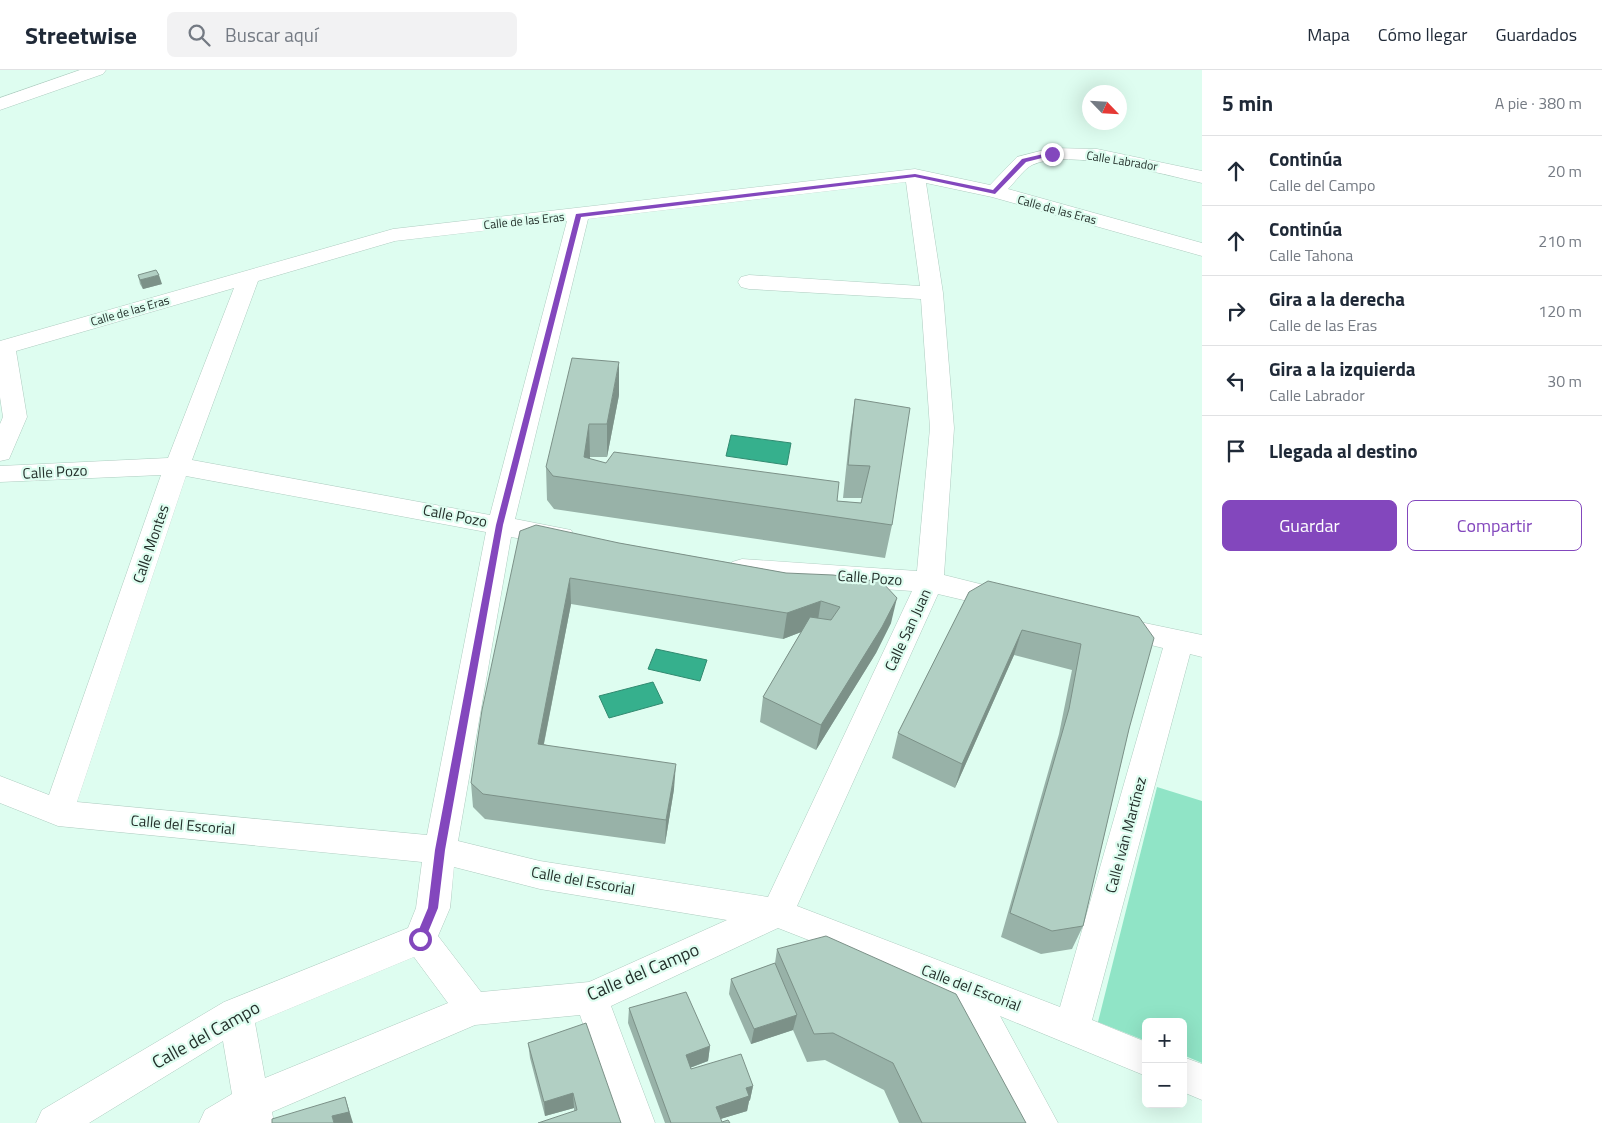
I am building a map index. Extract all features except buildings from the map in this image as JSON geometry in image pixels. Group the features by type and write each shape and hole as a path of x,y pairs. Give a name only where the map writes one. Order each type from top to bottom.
{"street":[{"path":"0,104 97,70"},
{"name":"Calle Labrador","path":"995,192 1024,161 1052,154 1097,154 1202,177"},
{"name":"Calle de las Eras","path":"2,348 392,235 915,175 995,192 1202,250"},
{"name":"Calle San Juan","path":"777,913 930,582 942,428 932,293 915,175"},
{"path":"474,1009 420,939 433,908 440,850 500,525 578,215"},
{"name":"Calle Montes","path":"58,813 177,466 249,276"},
{"path":"749,282 932,293"},
{"path":"0,453 15,417 2,348"},
{"name":"Calle Pozo","path":"0,474 177,466 585,542"},
{"name":"Calle Pozo","path":"717,567 930,582 1026,605"},
{"path":"1093,621 1190,644"},
{"name":"Calle Iván Martínez","path":"1072,1028 1190,644"},
{"name":"Calle del Escorial","path":"0,789 58,813 440,850 540,875 777,913 1142,1056"},
{"name":"Calle del Campo","path":"218,1123 254,1112 474,1009 591,998 777,913"},
{"name":"Calle del Campo","path":"54,1123 236,1014 420,939"},
{"path":"964,985 1039,1123"},
{"path":"591,998 636,1123"},
{"path":"236,1014 254,1112"},
{"path":"1187,1076 1202,1082"}],"shaded area":[{"path":"731,435 791,443 787,465 726,456"},
{"path":"656,649 707,660 700,681 648,669"},
{"path":"653,682 663,703 609,718 599,696"},
{"path":"1157,787 1202,801 1202,1063 1187,1057 1187,1018 1142,1018 1142,1039 1098,1022"}],"route":[{"path":"420,939 433,908 440,850 500,525 578,215 915,175 995,192 1024,161 1052,154"}]}
